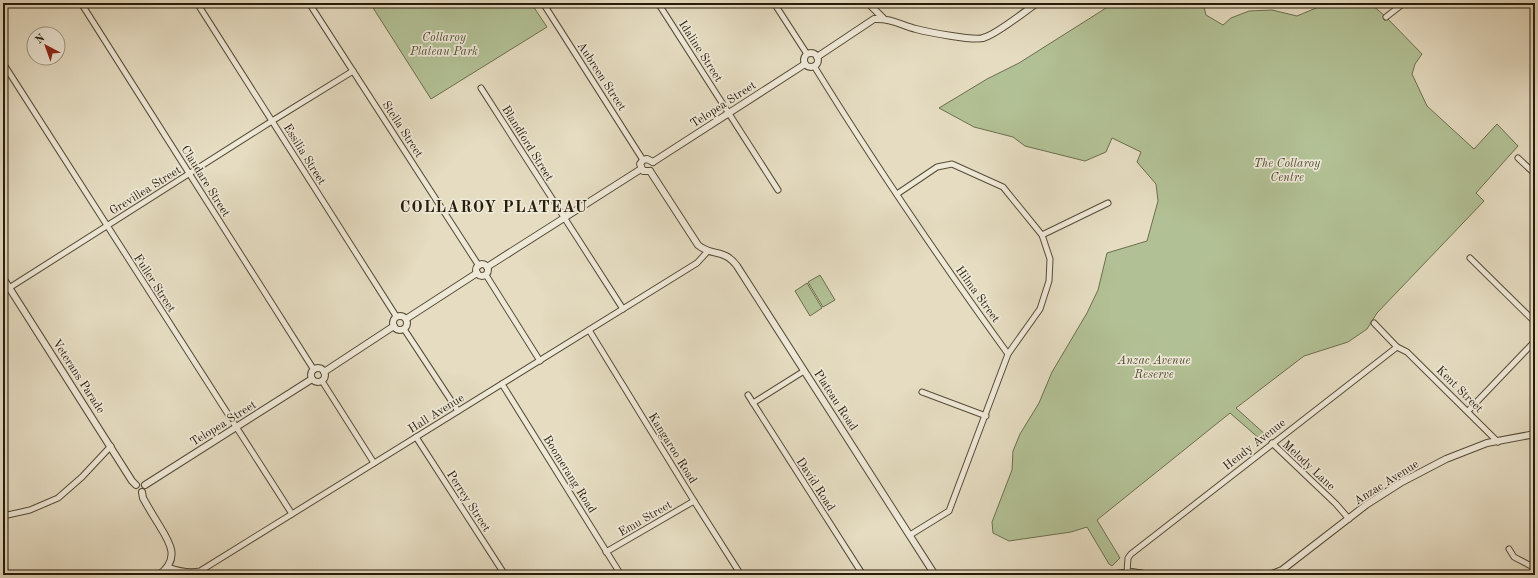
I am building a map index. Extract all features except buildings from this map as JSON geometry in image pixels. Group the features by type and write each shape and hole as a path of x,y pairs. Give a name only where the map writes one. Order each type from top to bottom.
{"street":[{"name":"Claudare Street","path":"81,3 314,370"},
{"name":"Essilia Street","path":"197,3 396,316"},
{"name":"Stella Street","path":"309,3 479,266"},
{"name":"Aubreen Street","path":"543,3 643,160"},
{"name":"Idaline Street","path":"658,3 778,190"},
{"path":"774,3 808,54"},
{"path":"868,3 883,18"},
{"path":"817,57 874,19 883,18 915,29 982,39 1037,3"},
{"path":"1386,17 1404,3"},
{"path":"808,54 814,54 817,57 818,61 814,66 809,67 805,64 804,57 808,54"},
{"name":"Fuller Street","path":"3,62 292,514"},
{"name":"Telopea Street","path":"653,162 805,64"},
{"name":"Hilma Street","path":"814,66 896,194 1008,354"},
{"name":"Grevillea Street","path":"9,288 353,71"},
{"name":"Blandford Street","path":"481,88 623,310"},
{"path":"1518,158 1535,174"},
{"path":"649,159 653,162 654,166 650,171 645,172 641,169 640,164 643,160 649,159"},
{"path":"896,194 937,167 952,164 1004,187 1042,235 1050,259 1049,281 1040,309 1008,354 986,416 949,511 910,535"},
{"path":"487,267 641,169"},
{"path":"650,171 698,246 708,251"},
{"path":"1042,235 1108,203"},
{"name":"Hall Avenue","path":"168,567 190,572 200,570 623,310 697,263 708,251"},
{"name":"Plateau Road","path":"708,251 727,256 734,262 935,575"},
{"path":"1470,258 1535,322"},
{"path":"406,319 477,273 477,269 482,264 487,267"},
{"path":"487,267 488,272 486,275 540,361"},
{"path":"477,273 480,276 486,275"},
{"name":"Veterans Parade","path":"3,278 132,481 136,485"},
{"path":"396,316 403,316 406,319 407,325 404,329 397,329 394,326 393,320 396,316"},
{"path":"1374,322 1397,347"},
{"path":"324,372 394,326"},
{"path":"404,329 458,411"},
{"name":"Kangaroo Road","path":"589,330 741,575"},
{"path":"1468,411 1535,341"},
{"name":"Kent Street","path":"1397,347 1407,352 1498,442"},
{"name":"Hendy Avenue","path":"1127,572 1128,558 1131,554 1397,347"},
{"path":"322,381 315,382 312,379 311,373 314,370 320,369 324,372"},
{"path":"753,403 804,371"},
{"path":"322,381 324,378 324,372"},
{"name":"Telopea Street","path":"145,485 312,379"},
{"path":"322,381 374,463"},
{"name":"Boomerang Road","path":"502,384 621,575"},
{"path":"922,392 986,416"},
{"name":"David Road","path":"748,395 863,575"},
{"name":"Anzac Avenue","path":"1262,575 1272,574 1282,570 1349,519 1402,482 1446,459 1487,443 1535,434"},
{"name":"Perrey Street","path":"416,437 505,575"},
{"name":"Melody Lane","path":"1272,443 1349,519"},
{"path":"3,516 30,510 58,498 82,477 111,446"},
{"path":"142,492 136,489 136,485 141,482 145,485 145,490 142,492 143,498 167,537 171,548 172,557 168,567 160,575"},
{"name":"Emu Street","path":"606,552 694,501"},
{"path":"1509,549 1514,557 1535,568"},
{"path":"1108,575 1127,572 1140,572 1150,575"}],"green space":[{"name":"Collaroy Plateau Park","path":"370,3 531,3 547,27 431,99"},
{"name":"The Collaroy Centre","path":"1114,3 1203,3 1206,15 1223,25 1231,18 1249,11 1272,10 1297,16 1328,3 1370,3 1386,17 1422,54 1415,64 1412,74 1427,106 1474,149 1497,124 1518,146 1476,193 1484,201 1377,313 1367,329 1348,342 1304,356 1236,408 1267,436 1261,440 1230,413 1097,520 1120,558 1112,566 1109,564 1087,527 1071,532 1009,541 993,533 992,522 1012,470 1013,451 1020,434 1039,403 1052,372 1087,313 1098,290 1107,253 1147,241 1158,201 1156,184 1137,162 1141,152 1112,138 1106,152 1085,161 1025,146 1013,137 974,127 939,108 987,79 1019,63"},
{"path":"820,275 835,300 823,307 808,282"},
{"path":"807,283 822,308 810,316 795,291"}],"district":[{"name":"COLLAROY PLATEAU","path":"494,206"}],"park label":[{"name":"Anzac Avenue Reserve","path":"1154,367"}]}
